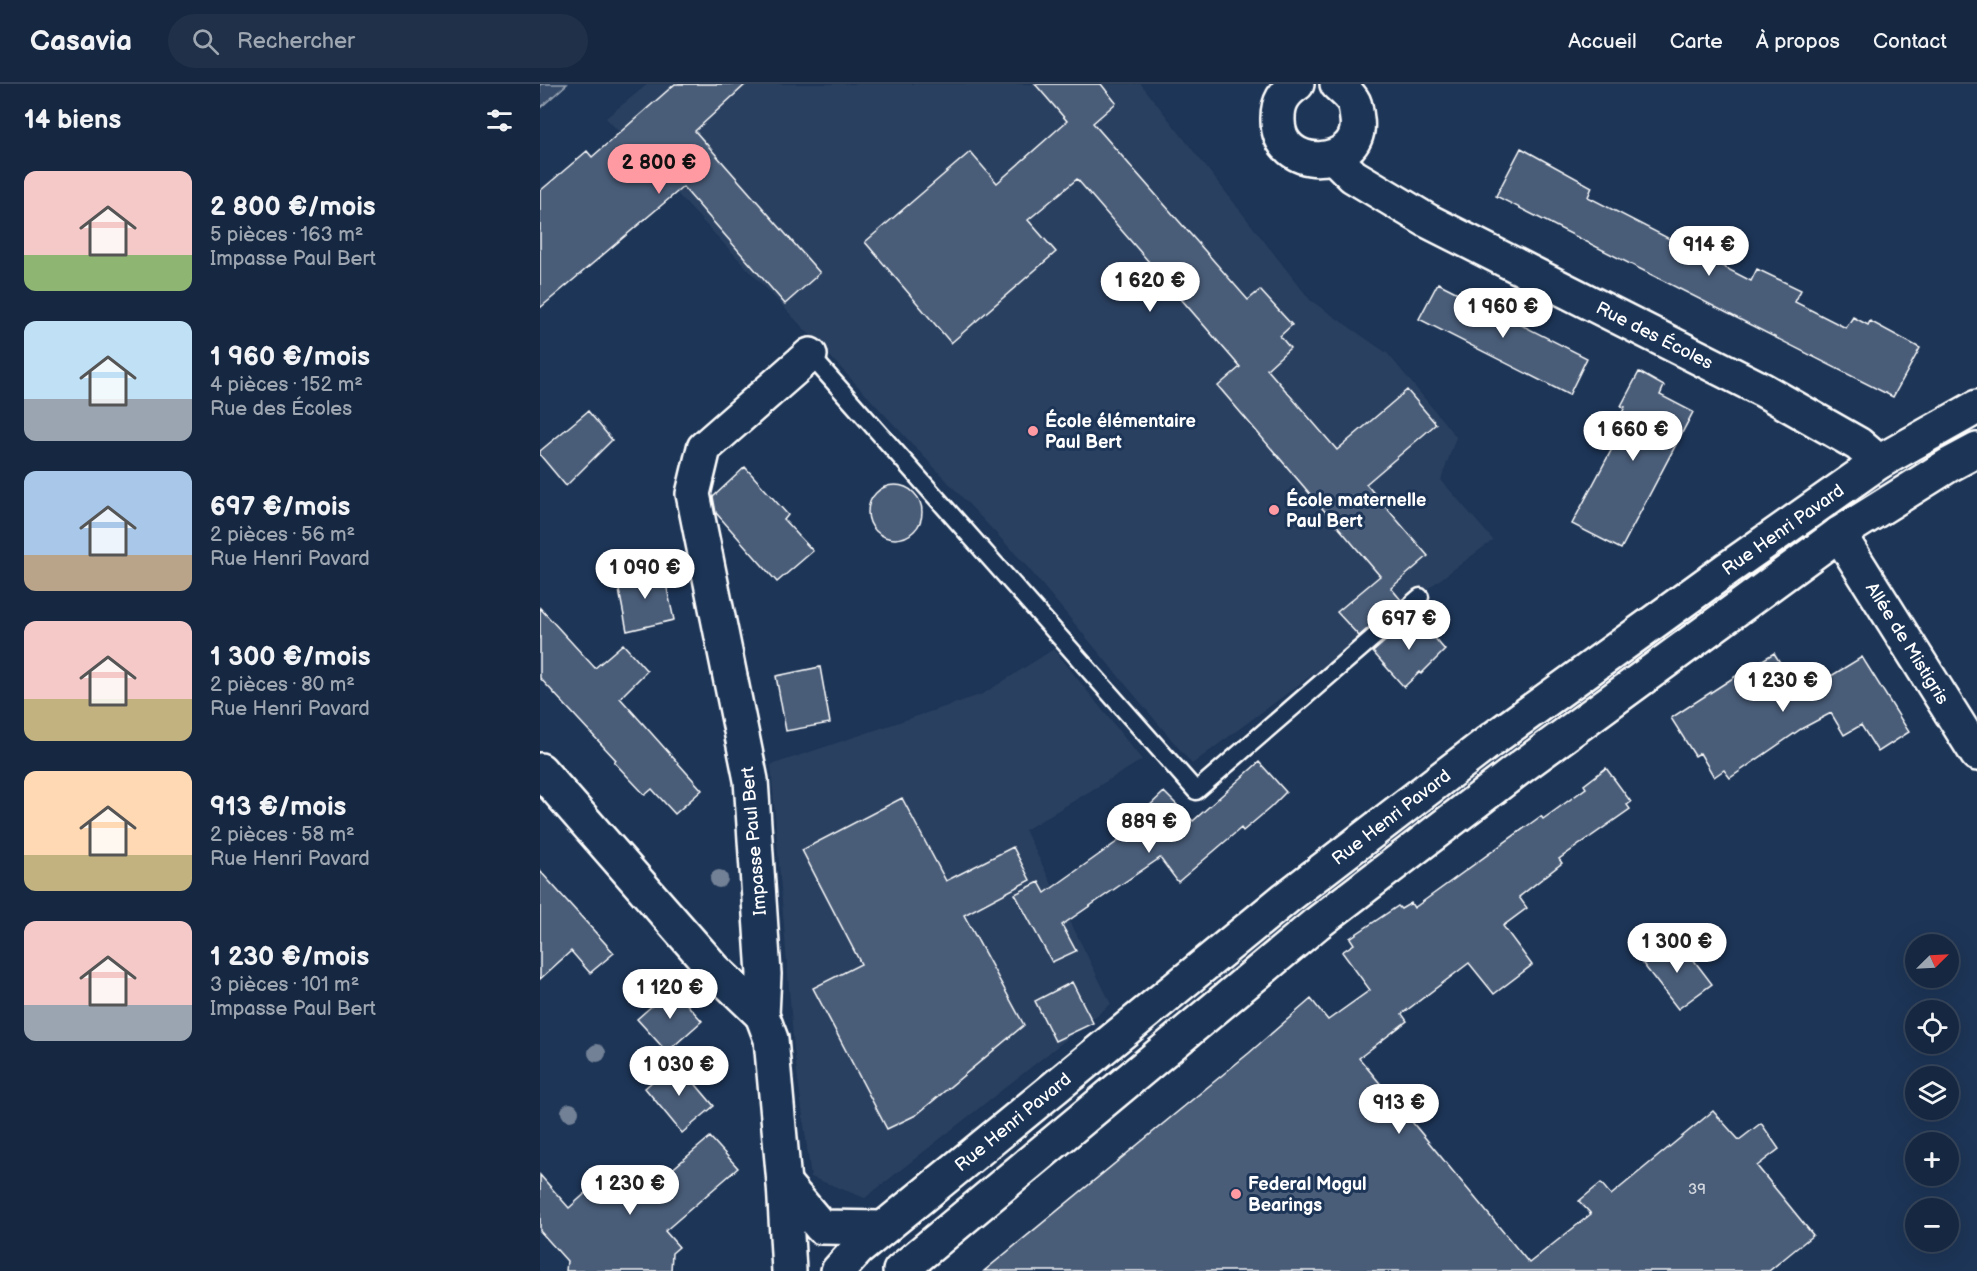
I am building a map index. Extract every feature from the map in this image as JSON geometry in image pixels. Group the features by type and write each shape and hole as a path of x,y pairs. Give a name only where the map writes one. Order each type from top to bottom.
{"main road":[{"path":"1282,88 1277,129 1287,146 1300,156 1316,160 1334,157 1346,148 1355,136 1358,125 1355,102 1337,84"},
{"name":"Rue des Écoles","path":"1334,157 1353,176 1428,221 1763,390 1858,444 1880,462"},
{"name":"Impasse Paul Bert","path":"789,1271 784,1183 771,1039 762,1015 764,974 751,780 693,494 704,448 810,355"},
{"name":"Rue Henri Pavard","path":"838,1271 858,1249 883,1228 1286,898 1490,741 1727,569 1880,462 1977,407"},
{"name":"Rue Henri Pavard","path":"900,1271 1316,924 1526,763 1839,534 1948,465 1977,450"},
{"name":"Allée de Mistigris","path":"1839,534 1977,754"},
{"path":"540,770 715,970 762,1015"},
{"path":"784,1183 821,1227 883,1228"}],"lane":[{"path":"810,355 1196,791 1420,597"}],"shaded area":[{"path":"540,84 567,84 540,108"},
{"name":"École élémentaire Paul Bert","path":"648,84 1141,84 1310,300 1388,354 1456,437 1441,480 1493,540 1192,764 1024,563 606,118"},
{"path":"1054,649 1142,760 1025,830 1111,1004 865,1198 811,1177 794,1049 771,765 983,694"}],"building":[{"path":"675,84 746,84 695,131 820,273 785,304 683,187 540,308 540,191 587,151 592,157"},
{"path":"1035,84 1101,84 1116,103 1093,123 1248,300 1260,290 1292,325 1280,336 1290,348 1267,369 1337,450 1407,390 1436,424 1366,484 1428,556 1391,588 1401,600 1359,636 1337,612 1380,576 1218,386 1240,367 1077,179 1028,220 1056,252 951,343 865,242 970,152 997,183 1067,121"},
{"path":"1521,148 1592,187 1588,197 1751,281 1757,269 1801,290 1795,302 1846,328 1853,317 1868,325 1870,321 1920,348 1893,397 1496,196"},
{"path":"1438,283 1587,358 1569,395 1419,319"},
{"path":"1639,372 1664,386 1660,395 1693,412 1621,549 1572,524 1614,445 1607,441 1625,407 1621,406"},
{"path":"588,411 612,440 566,486 540,455 540,451"},
{"path":"745,467 788,515 784,520 813,551 777,582 716,513 713,497"},
{"path":"895,485 905,487 914,493 920,502 922,512 920,522 914,531 905,537 895,539 885,537 876,531 870,522 868,512 870,502 876,493 885,487"},
{"path":"663,570 674,620 627,631 617,580"},
{"path":"540,608 595,668 623,644 647,671 620,698 702,790 675,814 652,789 645,795 540,678"},
{"path":"1415,615 1445,650 1404,687 1373,652"},
{"path":"1774,653 1800,695 1862,657 1909,732 1878,752 1861,725 1844,735 1831,713 1801,729 1730,778 1724,770 1714,777 1700,753 1695,756 1671,718"},
{"path":"820,667 830,723 786,731 776,676"},
{"path":"1259,762 1286,792 1270,808 1243,831 1241,828 1178,882 1160,858 1062,925 1076,951 1052,962 1015,894 1039,882 1045,893 1152,817 1145,810 1164,792 1193,821"},
{"path":"1606,768 1631,802 1627,805 1630,809 1559,859 1562,863 1519,897 1527,908 1503,926 1532,965 1494,994 1469,963 1402,1014 1407,1021 1359,1058 1529,1263 1591,1214 1579,1201 1601,1183 1611,1195 1713,1111 1739,1140 1761,1123 1779,1149 1757,1166 1813,1235 1769,1271 984,1271 1249,1053 1311,999 1328,1020 1370,990 1342,952 1354,944 1350,938 1398,906 1401,909 1411,903 1414,908 1541,816 1543,819 1586,788 1584,785"},
{"path":"902,798 946,881 1013,847 1030,880 964,915 1024,1025 916,1115 887,1129 813,988 861,964 802,850"},
{"path":"540,871 614,953 590,973 571,951 540,979"},
{"path":"1677,938 1712,984 1678,1009 1643,964"},
{"path":"1072,982 1093,1023 1055,1041 1035,1001"},
{"path":"672,988 702,1021 667,1052 637,1019"},
{"path":"676,1061 714,1106 682,1133 645,1088"},
{"path":"710,1137 738,1168 665,1231 679,1247 672,1253 671,1271 566,1271 567,1261 540,1231 540,1175 569,1208 609,1172 635,1201"}],"place":[{"name":"École élémentaire Paul Bert","path":"1033,431"},
{"name":"École maternelle Paul Bert","path":"1274,510"},
{"name":"Federal Mogul Bearings","path":"1236,1194"}]}
